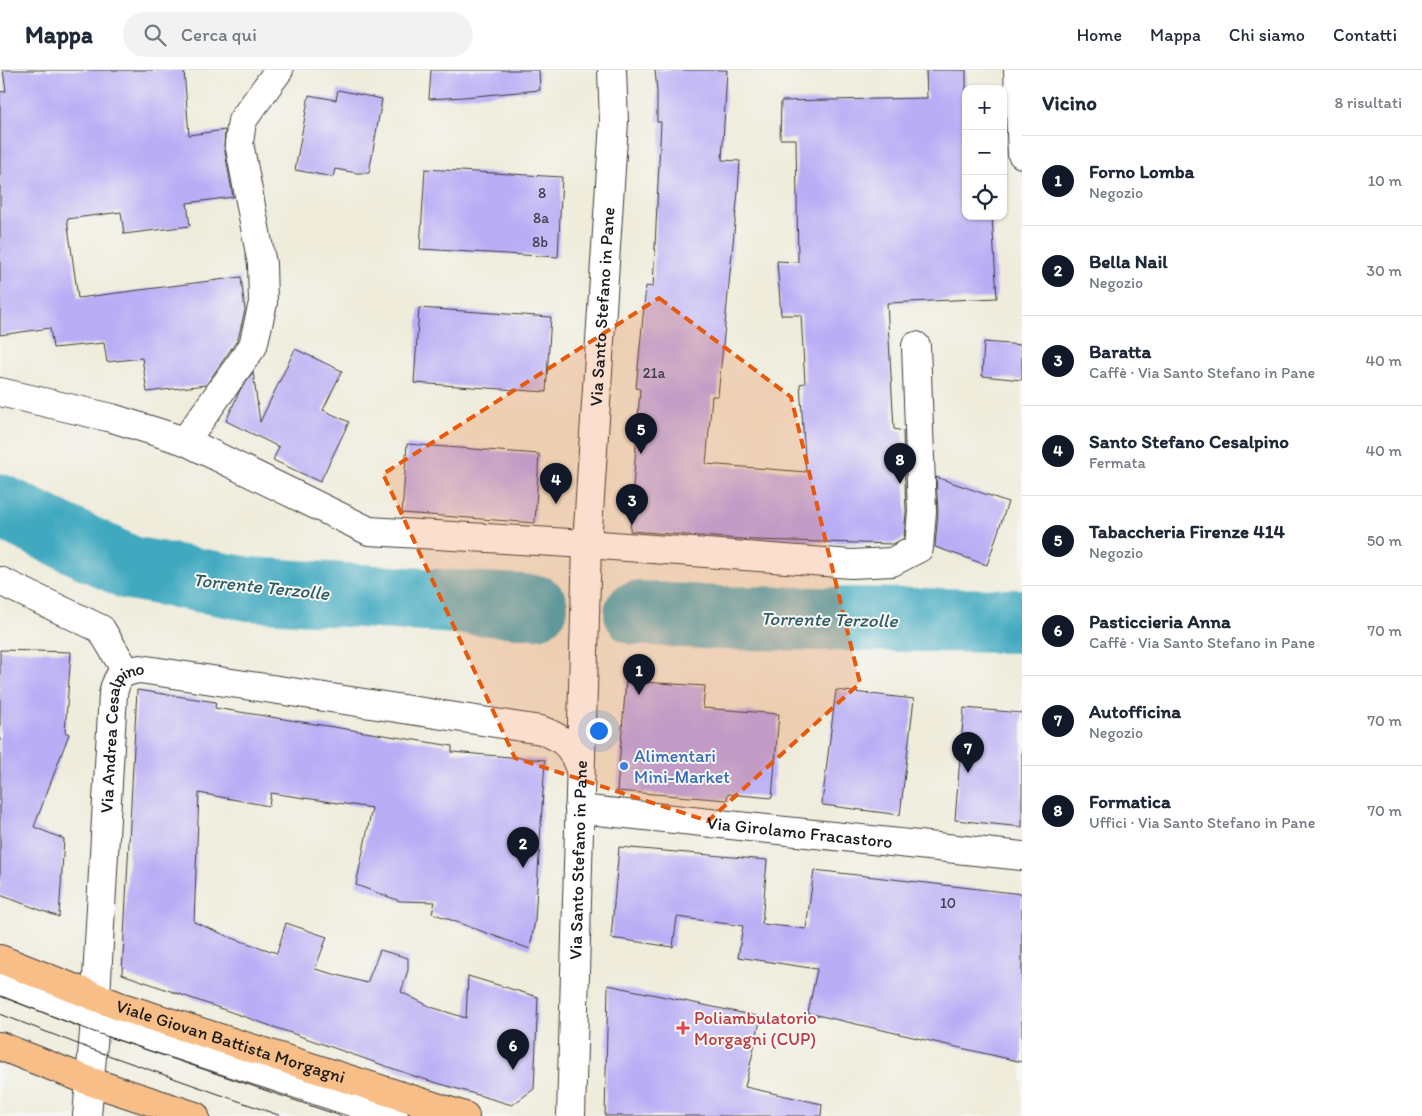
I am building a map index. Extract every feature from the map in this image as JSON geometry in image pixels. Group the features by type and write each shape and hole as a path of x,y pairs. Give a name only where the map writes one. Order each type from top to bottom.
{"main road":[{"name":"Viale Giovan Battista Morgagni","path":"0,960 95,1007 119,1006 465,1116"},
{"path":"0,1046 90,1081 196,1116"}],"street":[{"path":"185,441 253,346 263,303 262,264 239,143 242,121 279,70"},
{"name":"Via Santo Stefano in Pane","path":"571,1116 586,551 614,122 612,70"},
{"path":"1018,70 1022,154"},
{"path":"0,392 112,418 185,441 369,531 586,551 850,564 892,562 919,548 922,511 916,346"},
{"path":"0,581 101,629 126,671"},
{"name":"Via Andrea Cesalpino","path":"87,1116 113,694 116,680 126,671 140,669 534,729 549,733 566,742 572,749 580,770"},
{"name":"Via Andrea Cesalpino","path":"534,729 555,726 563,721 577,702 582,673"},
{"name":"Via Girolamo Fracastoro","path":"579,809 1022,856"},
{"name":"Viale Giovan Battista Morgagni","path":"0,980 95,1007 394,1116"}],"highlighted area":[{"path":"659,298 791,397 860,683 708,821 515,758 383,474"}],"building":[{"path":"3,70 184,70 189,135 225,130 224,146 233,197 187,203 190,226 124,234 121,212 67,219 78,298 241,277 245,310 238,339 206,385 147,392 142,358 107,362 104,343 53,348 50,328 0,335 0,92 6,91"},
{"path":"431,70 539,70 540,90 429,99"},
{"path":"655,70 727,70 722,160 740,161 718,396 712,396 706,464 806,472 800,384 805,383 801,315 781,315 777,261 798,262 796,139 780,139 781,101 927,98 926,70 966,70 966,85 962,85 962,220 992,220 997,298 887,303 894,429 903,431 906,511 904,538 893,544 755,540 630,531 640,389 636,388 646,286 653,287 661,122 657,122"},
{"path":"338,90 382,99 369,173 335,169 333,177 295,170 309,95 336,100"},
{"path":"425,169 562,177 558,257 420,249"},
{"path":"419,308 551,317 546,392 414,383"},
{"path":"984,342 1022,345 1022,380 982,376"},
{"path":"295,349 342,371 323,410 349,422 320,482 273,460 279,447 226,421 240,390 253,372 260,422"},
{"path":"407,444 539,454 535,523 402,513"},
{"path":"936,477 1008,502 987,565 935,547 938,512"},
{"path":"0,650 71,652 65,732 69,734 34,827 64,839 59,917 0,895"},
{"path":"626,681 705,686 703,708 779,714 772,798 728,794 727,800 617,791"},
{"path":"137,690 216,702 215,708 452,746 452,752 545,760 535,920 530,949 432,913 435,902 400,901 356,885 372,808 271,793 269,806 199,793 194,922 232,938 277,953 286,923 327,937 315,969 367,983 380,950 408,958 408,970 401,992 431,1007 466,1018 468,976 538,997 534,1089 512,1105 417,1077 122,974"},
{"path":"836,690 914,699 900,815 823,805"},
{"path":"964,708 1022,713 1022,827 955,820"},
{"path":"619,847 767,860 762,924 806,929 814,870 1022,894 1022,1062 808,1013 817,969 738,957 743,926 677,917 673,947 611,938"},
{"name":"Poliambulatorio Morgagni (CUP)","path":"608,985 761,1017 745,1087 822,1104 821,1116 605,1116"}],"waterway":[{"name":"Torrente Terzolle","path":"0,506 130,568 249,589 536,607"},
{"name":"Torrente Terzolle","path":"636,613 718,618 1022,621"}],"tram line":[{"path":"0,996 94,1032 341,1116"},
{"path":"0,1014 88,1048 281,1116"}],"place":[{"name":"Tabaccheria Firenze 414","path":"641,454"},
{"name":"Formatica","path":"900,484"},
{"name":"Santo Stefano Cesalpino","path":"556,504"},
{"name":"Baratta","path":"632,525"},
{"name":"Forno Lomba","path":"639,695"},
{"name":"Alimentari Mini-Market","path":"624,766"},
{"name":"Autofficina","path":"968,773"},
{"name":"Bella Nail","path":"523,868"},
{"name":"Poliambulatorio Morgagni (CUP)","path":"683,1028"},
{"name":"Pasticcieria Anna","path":"513,1070"}]}
